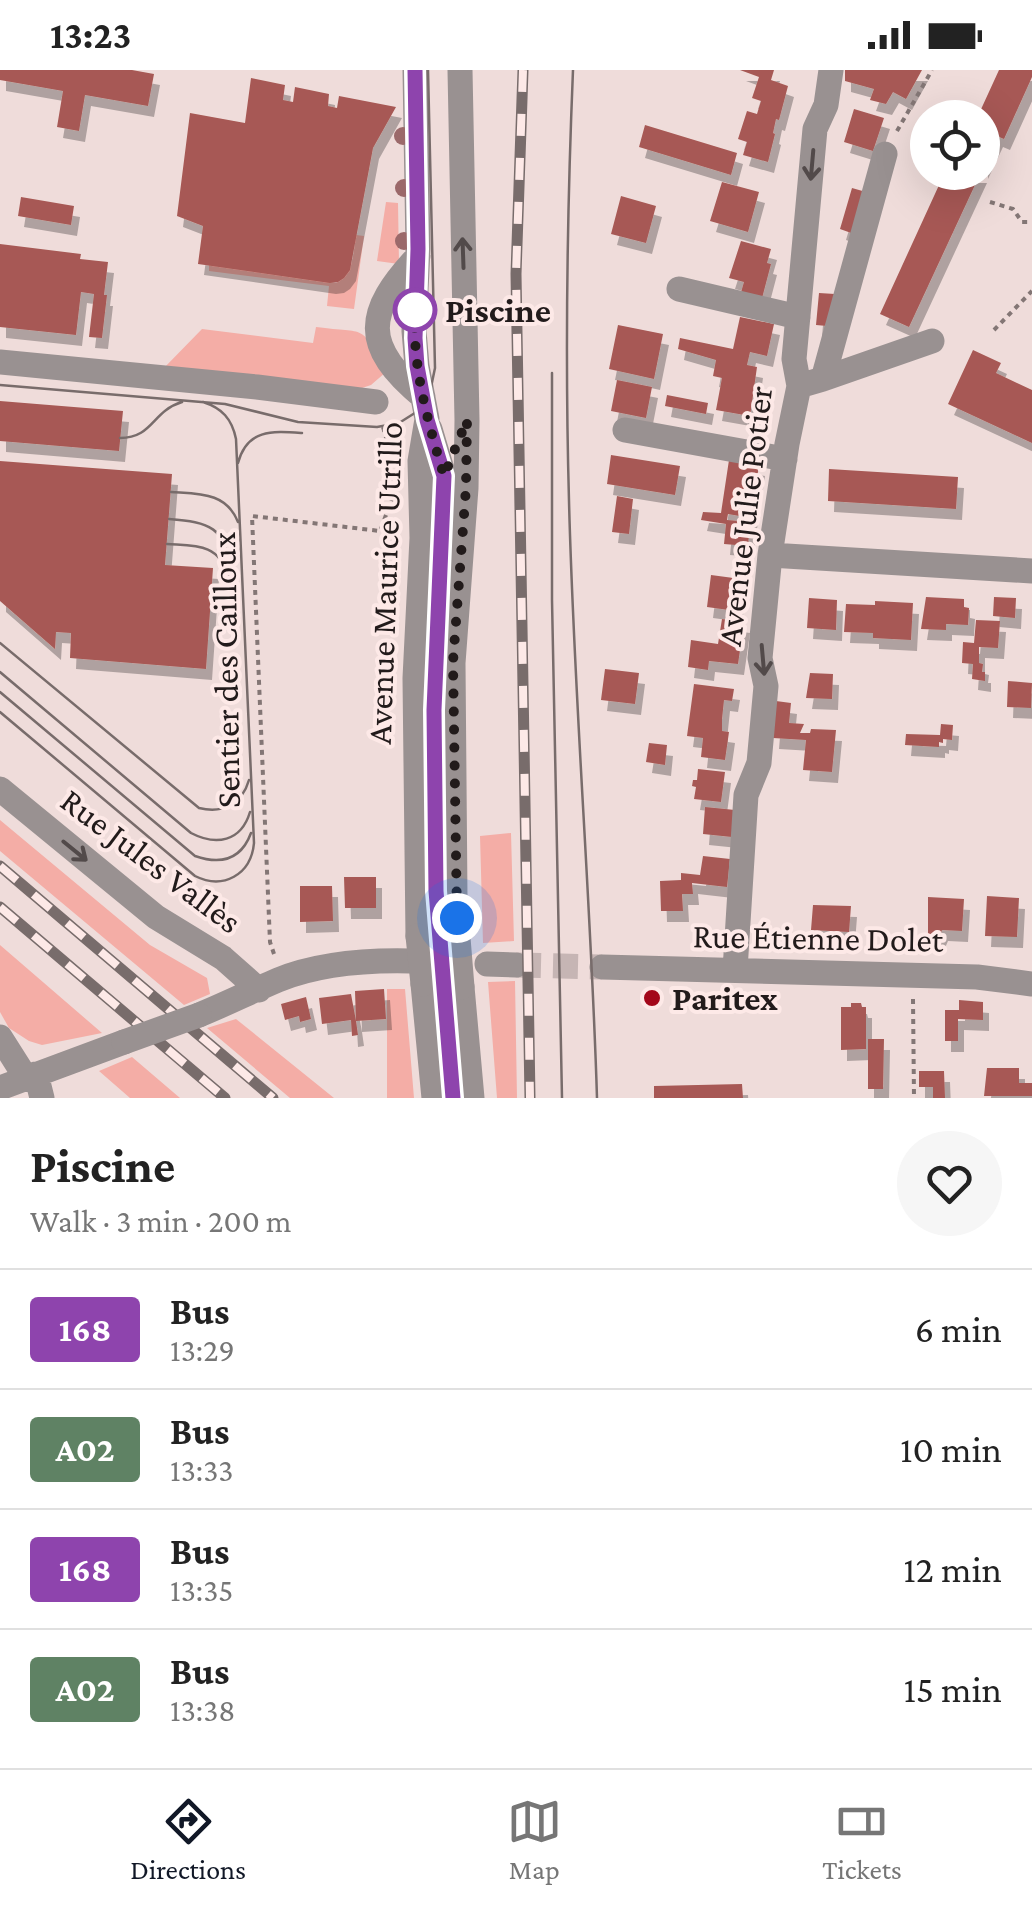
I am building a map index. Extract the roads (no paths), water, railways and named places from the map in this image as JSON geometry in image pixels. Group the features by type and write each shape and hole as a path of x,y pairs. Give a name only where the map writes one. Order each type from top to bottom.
{"street":[{"name":"Avenue Maurice Utrillo","path":"416,70 418,256 414,331 425,408 414,678 439,937"},
{"name":"Avenue Maurice Utrillo","path":"439,937 455,898 453,662 466,488 460,70"},
{"name":"Avenue Julie Potier","path":"735,970 746,795 759,763 766,686 760,658 770,555 785,459 811,383 794,359 815,129 826,105 831,70"},
{"path":"811,383 884,154"},
{"path":"418,256 388,295 376,326 380,349 425,408 444,476 434,710 439,937 434,1098"},
{"path":"679,289 798,318"},
{"path":"811,383 932,341"},
{"path":"0,362 376,402"},
{"path":"444,476 467,420"},
{"path":"626,430 785,459"},
{"path":"770,555 1032,572"},
{"name":"Rue Jules Vallès","path":"0,789 156,917 270,984"},
{"path":"0,1088 35,1083 124,1042 199,1016 270,984 329,966 357,961 435,980"},
{"path":"487,964 516,965"},
{"name":"Rue Étienne Dolet","path":"602,967 913,974 1032,984"},
{"path":"435,980 453,1098"},
{"path":"435,980 472,1098"},
{"path":"0,1037 35,1083"}],"tunnel":[{"path":"516,965 602,967"}],"tram line":[{"path":"0,385 225,404 298,422 377,427 399,423 418,411 430,392 435,368 428,70"},
{"path":"573,70 567,286 569,501 597,1098"},
{"path":"552,373 552,600 562,1098"},
{"path":"120,438 139,434 164,411 182,402"},
{"path":"0,712 195,876 225,880 247,864 254,843 236,439 225,415 203,402"},
{"path":"238,463 248,444 262,434 302,433"},
{"path":"171,492 219,500 238,522"},
{"path":"169,519 205,525 220,536 229,571"},
{"path":"167,544 204,548 218,557 229,575"},
{"path":"0,643 199,808 216,810 230,805 242,795 249,780"},
{"path":"0,672 191,833 227,839 240,830 250,812"},
{"path":"0,692 195,856 229,858 242,849 251,833"}],"railway":[{"path":"523,70 516,274 530,1098"},
{"path":"0,866 273,1098"},
{"path":"0,907 225,1098"}],"place":[{"name":"Piscine","path":"415,310"},
{"name":"Paritex","path":"652,998"}]}
